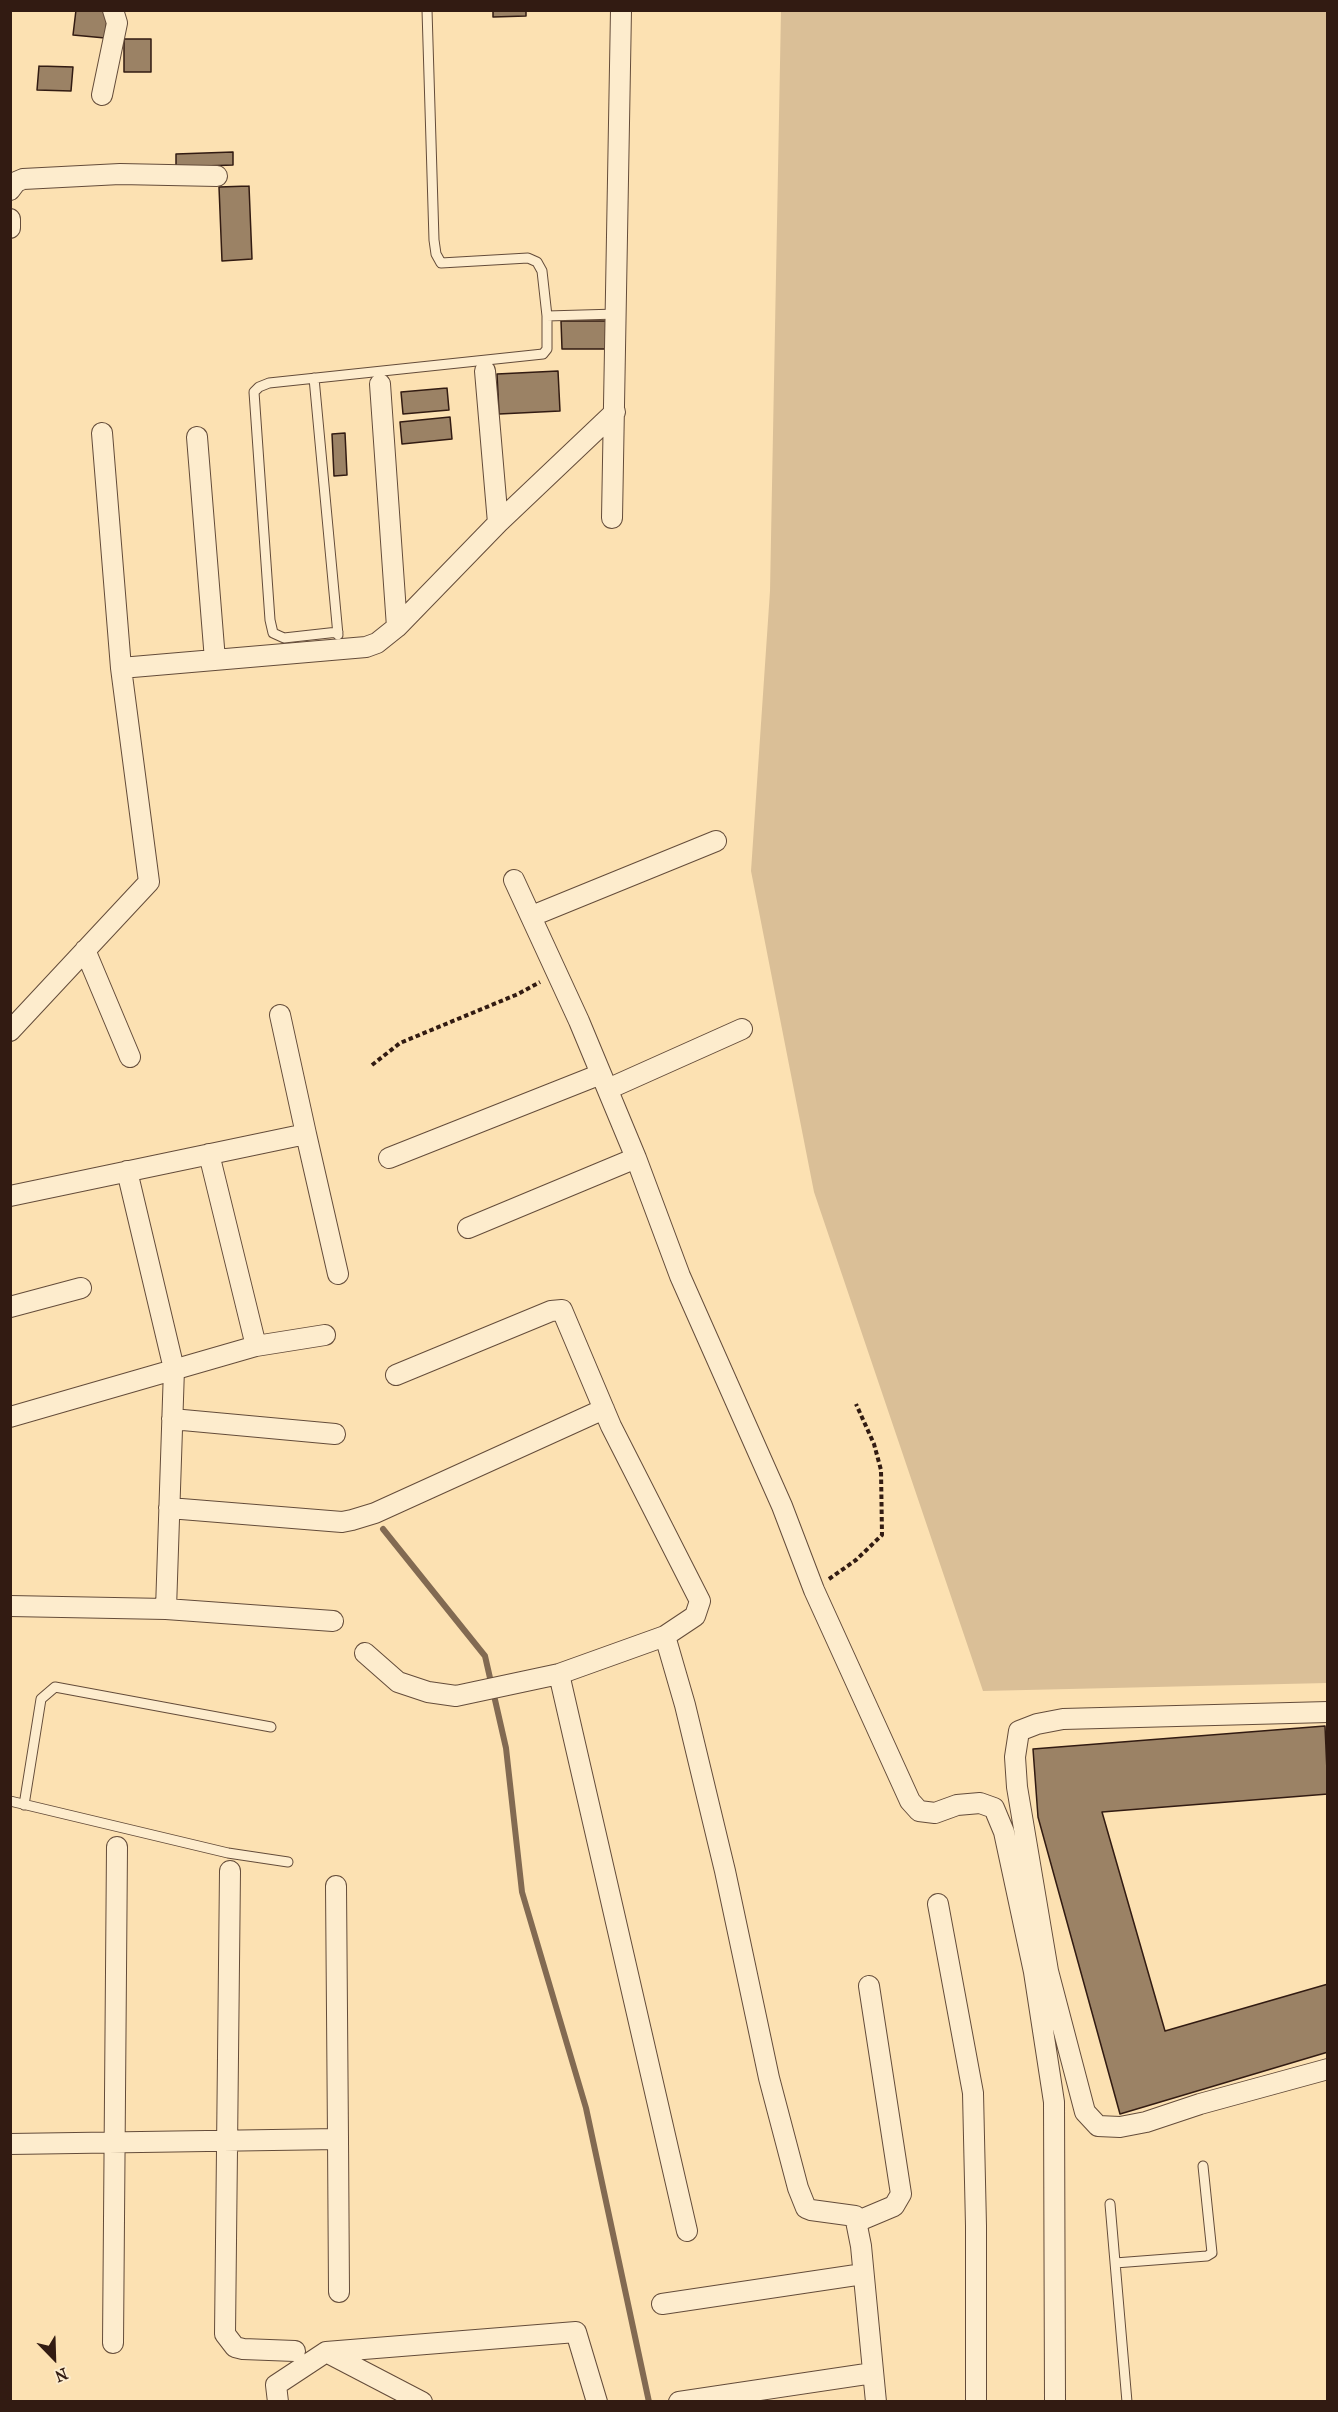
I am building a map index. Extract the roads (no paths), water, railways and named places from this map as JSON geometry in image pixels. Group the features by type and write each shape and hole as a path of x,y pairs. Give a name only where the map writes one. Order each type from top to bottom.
{"street":[{"path":"102,95 117,23 113,10"},
{"path":"612,518 621,10"},
{"path":"10,190 16,182 23,179 120,174 216,176"},
{"path":"10,219 10,228"},
{"path":"485,371 498,524"},
{"path":"380,384 397,627"},
{"path":"122,668 215,660 294,645 338,641 366,647 377,643 397,627 498,524 615,412"},
{"path":"10,1031 149,882 122,668 102,433"},
{"path":"197,436 215,660"},
{"path":"532,916 716,841"},
{"path":"514,880 604,1082 636,1158 680,1276 782,1506 814,1590 910,1801 919,1811 935,1813 957,1805 980,1803 994,1808 1004,1832 1034,1972 1054,2102 1055,2402"},
{"path":"85,950 130,1057"},
{"path":"280,1015 338,1274"},
{"path":"389,1158 604,1082 742,1029"},
{"path":"10,1196 306,1134"},
{"path":"209,1154 256,1346"},
{"path":"468,1228 636,1158"},
{"path":"128,1171 174,1369 166,1609"},
{"path":"10,1307 81,1288"},
{"path":"365,1653 398,1682 428,1692 456,1696 559,1674 665,1636 695,1616 700,1601 604,1409 562,1310 551,1311 396,1375"},
{"path":"10,1417 256,1346 325,1335"},
{"path":"169,1508 342,1522 352,1520 375,1513 604,1409"},
{"path":"172,1419 335,1434"},
{"path":"10,1606 166,1609 333,1621"},
{"path":"665,1636 725,1871 769,2078 798,2188 806,2208 855,2216 876,2402"},
{"path":"559,1674 687,2231"},
{"path":"1328,1712 1063,1719 1037,1724 1019,1731 1015,1757 1017,1787 1048,1971 1085,2112 1098,2126 1120,2127 1146,2122 1200,2104 1328,2069"},
{"path":"113,2343 117,1846"},
{"path":"230,1871 229,2141 225,2334 235,2347 243,2349 295,2351"},
{"path":"336,1886 339,2292"},
{"path":"938,1904 973,2094 976,2402"},
{"path":"856,2222 894,2206 899,2199 901,2188 869,1986"},
{"path":"10,2144 338,2139"},
{"path":"662,2304 863,2274"},
{"path":"278,2402 276,2385 326,2352 576,2332 597,2402"},
{"path":"326,2352 422,2402"},
{"path":"679,2402 873,2373"}],"lane":[{"path":"294,645 273,633 270,620 254,392 269,383 543,354 547,349 547,316 542,271 537,262 528,258 515,258 441,263 436,254 428,10"},
{"path":"547,316 617,314"},
{"path":"314,378 338,641"},
{"path":"24,1805 41,1699 55,1688 271,1727"},
{"path":"10,1801 228,1853 288,1862"},
{"path":"1115,2263 1207,2256 1212,2253 1203,2166"},
{"path":"1110,2204 1127,2402"}],"waterway":[{"path":"383,1529 485,1656 506,1748 522,1892 586,2108 649,2402"}]}
